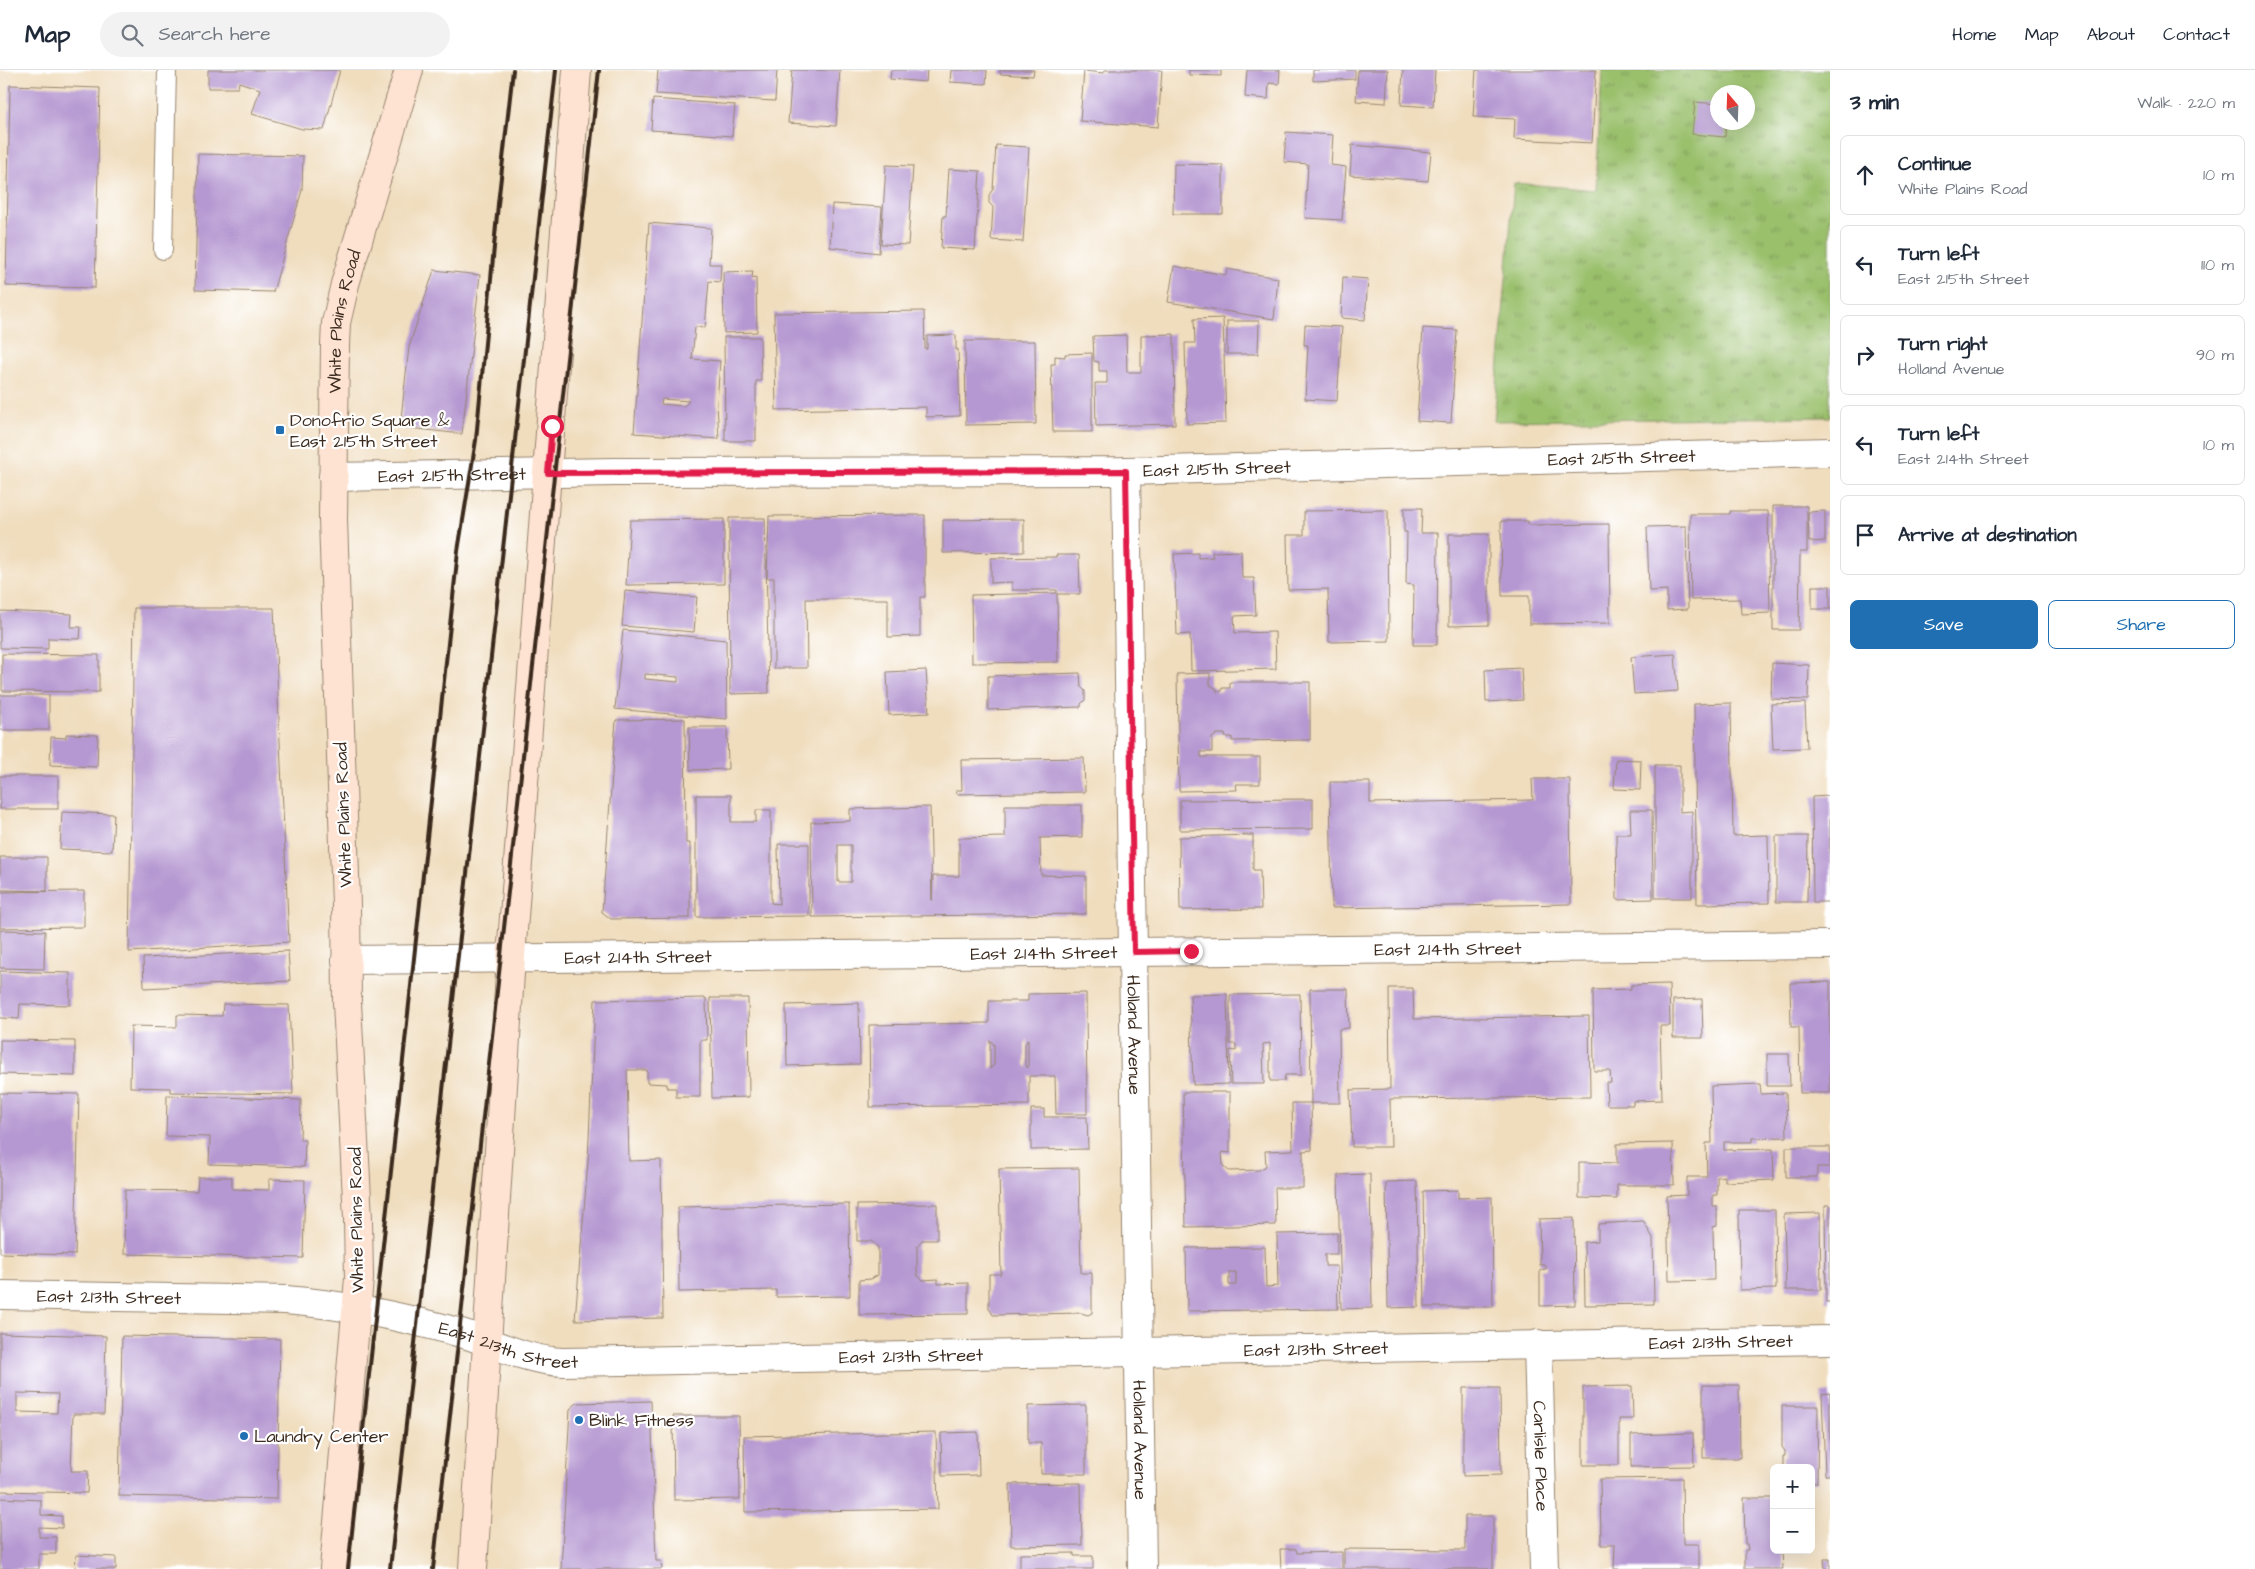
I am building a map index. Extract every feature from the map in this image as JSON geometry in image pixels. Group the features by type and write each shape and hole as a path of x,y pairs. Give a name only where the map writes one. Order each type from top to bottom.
{"main road":[{"name":"White Plains Road","path":"334,1569 359,1278 346,960 333,477 336,323 345,284 409,70"},
{"path":"473,1569 511,957 577,70"}],"street":[{"name":"East 215th Street","path":"333,477 548,473 1126,471 1830,452"},
{"name":"Holland Avenue","path":"1126,471 1142,1569"},
{"name":"East 214th Street","path":"346,960 1830,944"},
{"name":"East 213th Street","path":"0,1295 286,1300 357,1309 410,1320 488,1342 540,1360 563,1362 1830,1340"},
{"name":"Carlisle Place","path":"1538,1344 1544,1569"}],"lane":[{"path":"163,250 167,70"}],"green space":[{"path":"1602,70 1830,70 1830,417 1494,421 1514,183 1596,190"}],"building":[{"path":"208,70 340,70 324,130 302,129 252,114 260,89 239,82 238,88 208,88"},
{"path":"658,70 777,70 775,101 656,94"},
{"path":"792,70 840,70 836,126 788,123"},
{"path":"891,70 927,70 926,82 890,79"},
{"path":"951,70 987,70 986,84 950,82"},
{"path":"1000,70 1034,70 1033,76 1000,74"},
{"path":"1104,70 1162,70 1158,127 1080,121 1084,71 1104,73"},
{"path":"1189,70 1221,70 1221,76 1189,75"},
{"path":"1247,70 1280,70 1279,84 1269,83 1268,99 1245,97"},
{"path":"1313,70 1355,70 1355,79 1313,81"},
{"path":"1358,70 1388,70 1386,103 1356,101"},
{"path":"1403,70 1435,70 1433,107 1401,105"},
{"path":"1476,70 1596,70 1592,143 1514,139 1515,119 1473,117"},
{"path":"10,85 100,88 95,288 6,286"},
{"path":"653,99 735,105 732,136 651,130"},
{"path":"1695,102 1710,103 1710,130 1725,130 1725,137 1692,134"},
{"path":"1286,132 1333,135 1331,165 1346,167 1342,220 1305,218 1308,164 1284,162"},
{"path":"996,145 1029,147 1023,242 991,240 993,207 989,203 989,195 993,189"},
{"path":"1352,145 1431,152 1428,181 1350,175"},
{"path":"198,154 303,156 302,190 273,292 195,290"},
{"path":"1174,164 1223,165 1223,214 1173,214"},
{"path":"886,165 913,166 908,245 881,244"},
{"path":"949,169 980,171 975,250 941,248 943,216 946,216"},
{"path":"832,204 882,207 879,253 830,247"},
{"path":"649,223 711,228 709,264 721,264 720,282 709,281 705,328 695,327 692,359 720,361 717,403 719,439 634,433","holes":["662,399 689,401 684,406 661,404"]},
{"path":"1174,266 1226,275 1227,269 1278,278 1274,319 1168,302"},
{"path":"434,270 480,275 462,434 400,427 409,347"},
{"path":"753,271 752,278 756,277 757,332 724,333 723,272"},
{"path":"1343,277 1368,279 1365,320 1341,318"},
{"path":"924,311 925,349 927,349 927,336 956,335 960,416 926,417 926,407 776,410 774,313"},
{"path":"1223,318 1226,423 1187,424 1185,343 1195,343 1194,319"},
{"path":"1227,321 1259,321 1258,354 1227,354"},
{"path":"1305,325 1342,327 1337,401 1305,399 1308,345 1304,345"},
{"path":"1423,328 1457,330 1451,423 1417,421"},
{"path":"1174,334 1175,424 1096,426 1095,383 1107,383 1107,371 1099,371 1099,362 1094,361 1093,336 1126,335 1127,372 1141,372 1141,335"},
{"path":"724,337 760,337 761,381 756,381 756,441 725,441"},
{"path":"965,341 1035,341 1036,424 966,425"},
{"path":"1092,353 1092,432 1053,432 1051,364 1055,364 1055,356 1065,357 1065,354"},
{"path":"1773,506 1807,506 1807,552 1800,552 1799,630 1773,630"},
{"path":"1404,508 1422,508 1421,533 1438,533 1437,645 1413,645 1414,585 1406,584 1407,532 1404,532"},
{"path":"1388,510 1389,641 1329,642 1328,589 1288,590 1287,535 1304,535 1304,511"},
{"path":"1730,511 1768,511 1770,613 1741,614 1740,599 1691,600 1690,514 1730,514"},
{"path":"1825,511 1825,541 1809,542 1808,512"},
{"path":"925,515 925,597 920,597 920,636 888,637 888,599 806,599 807,668 774,668 774,578 767,578 769,516"},
{"path":"729,518 765,518 769,693 730,694"},
{"path":"724,519 724,584 626,585 630,520"},
{"path":"1024,519 1024,552 943,553 943,520"},
{"path":"1501,521 1528,521 1528,525 1609,524 1610,623 1529,624 1529,596 1502,596"},
{"path":"1686,526 1688,609 1667,610 1667,590 1649,591 1647,527"},
{"path":"1449,534 1489,534 1489,625 1449,626"},
{"path":"1241,551 1242,578 1254,578 1256,615 1234,616 1235,633 1275,632 1276,669 1191,671 1190,634 1177,635 1174,554 1198,553 1198,558 1213,557 1212,552"},
{"path":"1056,555 1079,555 1080,594 1057,594 1058,662 972,663 971,595 1057,593 1057,590 1012,590 1012,582 991,583 991,558 1056,557"},
{"path":"1812,586 1830,586 1830,609 1812,609"},
{"path":"625,591 697,597 694,632 622,626"},
{"path":"134,608 274,608 289,942 129,952"},
{"path":"0,611 72,614 71,627 81,627 80,639 48,638 48,649 0,648"},
{"path":"623,630 726,640 727,719 615,709","holes":["645,674 678,677 678,682 645,679"]},
{"path":"2,654 99,655 99,692 2,691"},
{"path":"1675,654 1678,691 1634,694 1631,657"},
{"path":"1772,663 1809,665 1808,700 1771,699"},
{"path":"1521,668 1523,700 1486,702 1485,670"},
{"path":"926,670 929,713 889,715 887,672"},
{"path":"1080,673 1081,687 1085,691 1085,700 1081,707 988,710 988,676"},
{"path":"1210,673 1210,685 1217,689 1217,692 1222,691 1222,688 1230,688 1230,682 1310,682 1310,740 1232,741 1232,737 1225,737 1225,734 1217,734 1212,738 1212,752 1201,752 1201,757 1260,757 1260,784 1236,784 1237,790 1179,791 1177,674"},
{"path":"0,695 49,695 49,730 0,730"},
{"path":"1731,703 1733,836 1768,835 1769,903 1697,904 1694,704"},
{"path":"1805,703 1807,748 1773,749 1771,704"},
{"path":"685,719 686,843 690,843 690,918 611,919 602,912 616,720"},
{"path":"689,727 727,727 728,769 690,770"},
{"path":"66,734 98,735 97,767 50,765 51,737 66,738"},
{"path":"1084,758 1085,792 957,794 956,790 962,790 961,760"},
{"path":"1616,759 1641,760 1640,790 1614,789"},
{"path":"1655,765 1680,765 1680,812 1692,811 1692,898 1655,898"},
{"path":"0,776 58,776 58,809 0,809"},
{"path":"1532,779 1570,779 1571,904 1332,908 1330,782 1370,782 1370,803 1533,800"},
{"path":"696,795 731,795 731,822 756,822 756,810 771,810 771,903 779,904 778,844 809,844 809,916 696,917"},
{"path":"1830,796 1830,902 1813,902 1812,797"},
{"path":"1313,799 1313,829 1180,830 1180,800"},
{"path":"1005,805 1082,805 1082,837 1040,838 1041,875 1086,876 1086,914 812,917 811,822 850,821 850,809 930,807 932,901 933,876 959,876 959,838 1005,837","holes":["838,845 851,845 851,882 838,882"]},
{"path":"1630,810 1652,810 1653,899 1617,900 1616,834 1631,834"},
{"path":"62,812 114,814 112,851 60,849"},
{"path":"1253,835 1253,870 1260,870 1261,909 1180,910 1179,837"},
{"path":"1776,836 1808,836 1807,902 1776,902"},
{"path":"0,857 47,857 47,891 0,890"},
{"path":"84,891 84,927 0,928 0,892"},
{"path":"0,930 45,931 44,969 0,968"},
{"path":"288,951 290,981 144,988 143,958"},
{"path":"0,971 70,973 70,1005 20,1004 19,1019 0,1018"},
{"path":"1830,982 1830,1093 1800,1093 1799,1027 1791,1027 1790,983"},
{"path":"1669,984 1670,1026 1660,1026 1662,1100 1633,1101 1633,1105 1607,1105 1606,1083 1611,1083 1610,1071 1594,1071 1593,990 1631,989 1631,985"},
{"path":"1389,988 1413,988 1414,1019 1589,1016 1590,1097 1390,1099 1391,1147 1352,1147 1350,1090 1390,1089"},
{"path":"1310,989 1348,989 1349,1028 1339,1029 1340,1103 1311,1103"},
{"path":"1086,993 1087,1114 1056,1114 1055,1076 1029,1076 1029,1105 870,1107 869,1025 989,1023 989,1001 1028,1001 1028,994","holes":["1028,1039 1028,1068 1025,1065 1025,1044","990,1040 994,1045 994,1065 990,1069"]},
{"path":"1227,994 1229,1084 1193,1085 1190,995"},
{"path":"1300,994 1301,1075 1285,1075 1284,1081 1270,1081 1270,1043 1263,1044 1264,1084 1231,1084 1230,1050 1236,1051 1236,1044 1230,1044 1230,995"},
{"path":"706,998 707,1040 700,1040 700,1097 676,1097 676,1088 667,1088 667,1084 647,1083 647,1070 627,1070 629,1161 661,1160 663,1318 575,1320 588,1161 595,1000"},
{"path":"710,998 748,998 749,1097 712,1098"},
{"path":"1702,999 1703,1038 1673,1038 1673,1000"},
{"path":"859,1003 860,1064 787,1066 786,1005"},
{"path":"223,1004 289,1005 293,1094 170,1092 170,1088 130,1087 131,1026 177,1027 177,1015 222,1016"},
{"path":"0,1040 75,1041 75,1076 0,1074"},
{"path":"1767,1054 1789,1054 1790,1086 1767,1086"},
{"path":"1760,1084 1761,1094 1786,1093 1787,1137 1752,1138 1752,1142 1724,1142 1724,1150 1773,1149 1774,1180 1725,1182 1725,1176 1717,1177 1717,1195 1713,1195 1713,1206 1717,1206 1717,1226 1713,1227 1714,1280 1669,1281 1667,1196 1687,1195 1687,1177 1707,1177 1706,1143 1712,1143 1711,1086"},
{"path":"1183,1092 1230,1092 1230,1153 1222,1152 1223,1166 1229,1171 1259,1170 1266,1166 1265,1151 1293,1150 1292,1103 1311,1103 1312,1150 1303,1151 1303,1188 1275,1188 1276,1225 1186,1227"},
{"path":"0,1093 79,1094 75,1255 0,1253"},
{"path":"167,1095 301,1100 300,1140 305,1140 304,1167 209,1164 210,1137 166,1136"},
{"path":"1031,1109 1044,1109 1044,1117 1087,1117 1088,1149 1031,1150"},
{"path":"1673,1143 1674,1185 1617,1185 1617,1199 1579,1198 1579,1162 1617,1163 1617,1144"},
{"path":"1786,1147 1830,1147 1830,1167 1817,1167 1817,1177 1786,1177"},
{"path":"1079,1168 1081,1273 1092,1273 1092,1313 1088,1315 1081,1313 993,1315 989,1308 989,1274 1001,1274 999,1169"},
{"path":"1370,1174 1372,1308 1341,1309 1338,1175"},
{"path":"198,1177 232,1177 232,1189 269,1190 269,1179 305,1180 303,1258 124,1254 125,1190 197,1191"},
{"path":"1417,1181 1419,1307 1388,1308 1386,1182"},
{"path":"1458,1190 1458,1198 1492,1197 1493,1307 1425,1307 1423,1191"},
{"path":"849,1204 850,1296 776,1297 776,1290 679,1292 678,1207"},
{"path":"937,1204 937,1240 922,1240 917,1246 917,1275 923,1280 938,1279 938,1284 968,1283 968,1314 859,1315 859,1280 871,1279 878,1275 878,1247 871,1241 857,1241 857,1205"},
{"path":"1825,1205 1830,1205 1830,1302 1826,1302"},
{"path":"1739,1210 1775,1210 1776,1289 1740,1290"},
{"path":"1820,1213 1821,1290 1786,1290 1784,1214"},
{"path":"1574,1218 1575,1305 1540,1306 1540,1270 1546,1269 1546,1265 1540,1265 1539,1219"},
{"path":"1643,1221 1653,1238 1654,1304 1585,1305 1584,1242 1598,1241 1598,1224"},
{"path":"1337,1233 1337,1254 1325,1254 1325,1266 1337,1266 1338,1309 1187,1311 1186,1248 1265,1247 1266,1287 1278,1286 1277,1234","holes":["1229,1272 1236,1272 1236,1285 1229,1285"]},
{"path":"0,1333 106,1336 104,1414 73,1414 71,1471 88,1471 87,1493 0,1491","holes":["17,1393 58,1394 57,1413 17,1412"]},
{"path":"122,1336 280,1339 277,1499 119,1496"},
{"path":"1703,1385 1739,1385 1740,1458 1703,1458"},
{"path":"1632,1386 1633,1419 1619,1419 1619,1465 1583,1465 1583,1387"},
{"path":"1463,1388 1500,1388 1501,1475 1463,1476"},
{"path":"1830,1393 1830,1475 1825,1475 1822,1394"},
{"path":"651,1401 656,1561 661,1561 662,1569 561,1569 570,1409 577,1403"},
{"path":"1086,1405 1086,1474 1041,1474 1041,1443 1028,1443 1028,1406"},
{"path":"1782,1406 1818,1406 1817,1483 1815,1483 1815,1464 1783,1464 1785,1451 1782,1447"},
{"path":"673,1416 739,1416 740,1499 674,1500"},
{"path":"936,1432 938,1509 745,1512 744,1436"},
{"path":"978,1432 979,1475 942,1476 941,1433"},
{"path":"1693,1433 1694,1466 1631,1467 1631,1435"},
{"path":"1682,1478 1683,1544 1699,1544 1699,1569 1614,1569 1615,1545 1601,1545 1600,1479"},
{"path":"1081,1483 1082,1545 1011,1546 1010,1484"},
{"path":"0,1498 41,1500 41,1515 62,1516 62,1528 39,1527 39,1537 56,1537 56,1554 39,1554 39,1569 0,1569"},
{"path":"1744,1498 1770,1498 1770,1554 1782,1554 1783,1569 1745,1569 1745,1550 1748,1550 1747,1544 1745,1544"},
{"path":"1465,1516 1493,1516 1493,1569 1344,1569 1344,1549 1465,1550"},
{"path":"1280,1549 1296,1549 1297,1553 1342,1552 1342,1569 1281,1569"},
{"path":"1074,1553 1074,1556 1093,1556 1093,1569 1020,1569 1020,1554"},
{"path":"76,1555 116,1557 116,1569 75,1569"},
{"path":"1824,1559 1830,1559 1830,1569 1825,1569"}],"railway":[{"path":"348,1569 458,551 476,440 498,204 513,70"},
{"path":"390,1569 556,70"},
{"path":"433,1569 599,70"}],"place":[{"name":"Donofrio Square & East 215th Street","path":"280,430"},
{"name":"Blink Fitness","path":"579,1420"},
{"name":"Laundry Center","path":"244,1436"}],"route":[{"path":"552,426 548,473 1126,471 1134,952 1191,951"}]}
